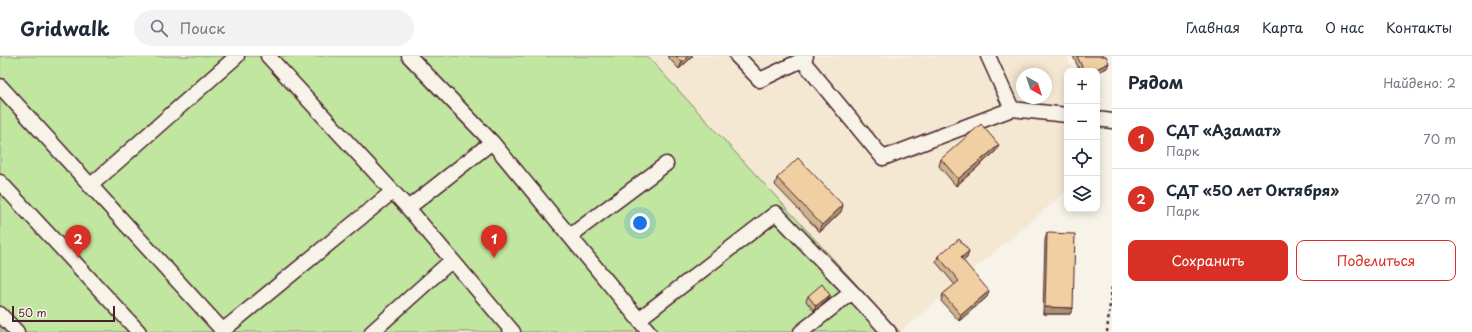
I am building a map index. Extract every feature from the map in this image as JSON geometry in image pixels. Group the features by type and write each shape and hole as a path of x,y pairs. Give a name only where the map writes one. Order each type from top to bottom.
{"lane":[{"path":"90,186 237,56"},
{"path":"268,56 408,208 513,332"},
{"path":"409,56 492,142 649,332"},
{"path":"737,56 760,80 804,58 883,158 1012,109 1064,115"},
{"path":"988,56 1012,109"},
{"path":"0,86 223,332 392,192"},
{"path":"1100,119 1112,121"},
{"path":"408,208 492,142"},
{"path":"570,236 666,164"},
{"path":"0,182 139,332"},
{"path":"639,319 776,213 889,332"},
{"path":"372,332 452,260"},
{"path":"801,332 852,292"},
{"path":"0,314 16,332"}],"path":[{"path":"1107,332 1112,286"}],"shaded area":[{"path":"647,56 1067,56 1071,68 1064,68 1064,194 900,332"}],"green space":[{"path":"0,56 647,56 900,332 0,332"}],"building":[{"path":"676,56 688,56 682,62"},
{"path":"1077,56 1106,56 1109,63 1098,68 1083,68"},
{"path":"981,124 999,145 958,179 941,159"},
{"path":"798,158 843,205 822,225 777,178"},
{"path":"1047,233 1075,234 1073,308 1045,307"},
{"path":"959,239 969,251 961,258 989,291 961,315 943,294 959,281 938,256"},
{"path":"822,284 830,295 816,306 808,296"}],"place":[{"name":"СДТ «50 лет Октября»","path":"78,258"},
{"name":"СДТ «Азамат»","path":"494,258"}]}
